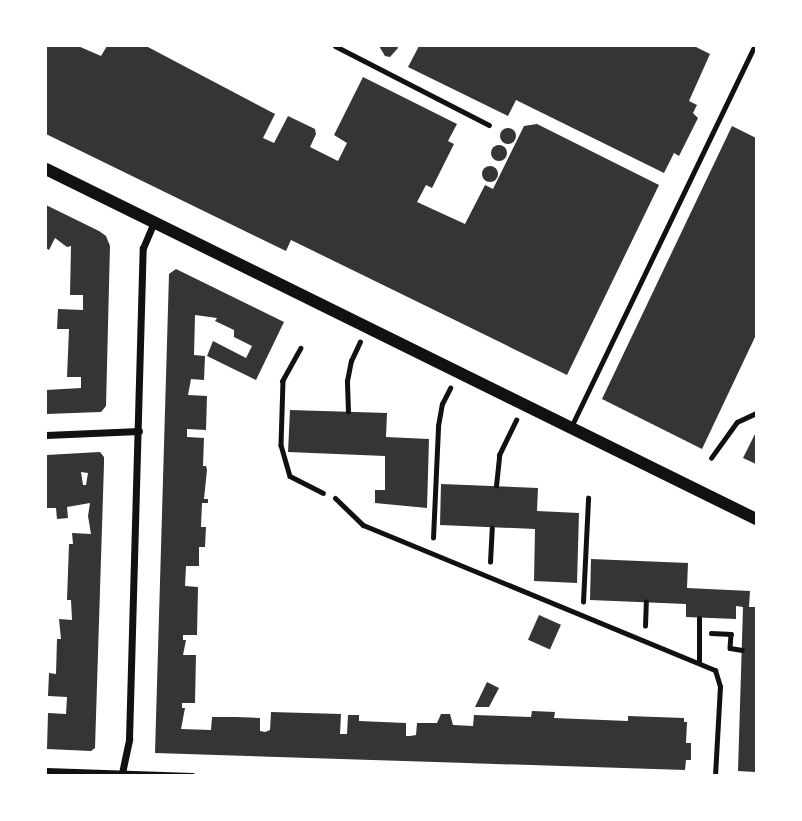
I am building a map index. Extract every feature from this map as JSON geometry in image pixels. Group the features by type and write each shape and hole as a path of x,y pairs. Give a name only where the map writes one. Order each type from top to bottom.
{"street":[{"path":"46,169 757,519"},
{"path":"122,773 129,739 143,248 154,222"},
{"path":"46,435 139,431"},
{"path":"46,771 192,775"}],"lane":[{"path":"335,46 489,125"},
{"path":"571,427 752,49"},
{"path":"335,498 363,525 489,575 582,617 699,661 715,670 720,687 715,775"},
{"path":"699,618 699,661"}],"path":[{"path":"348,412 351,361 367,325"},
{"path":"301,348 283,381 281,445 290,476 335,498"},
{"path":"432,553 438,425 442,404 459,371"},
{"path":"496,486 499,456 524,403"},
{"path":"711,458 737,422 756,414"},
{"path":"582,617 588,498"},
{"path":"489,575 492,528"},
{"path":"644,641 646,603"},
{"path":"699,633 731,634 730,648 742,650"}],"building":[{"path":"46,46 78,46 101,56 107,46 146,46 275,114 263,138 274,143 288,116 315,129 316,134 310,147 338,161 347,143 334,135 363,77 457,124 448,141 454,144 432,188 426,185 417,202 465,224 485,185 493,189 524,126 537,124 659,185 567,375 291,240 286,251 46,134"},
{"path":"379,46 398,48 390,57 385,56"},
{"path":"419,46 694,46 710,54 689,101 697,105 693,113 698,118 679,156 674,153 664,173 516,100 508,116 408,67"},
{"path":"732,126 756,138 756,335 702,449 602,399"},
{"path":"508,128 514,130 514,142 508,144 502,142 500,136 502,130"},
{"path":"499,145 505,147 505,159 499,161 493,159 491,153 493,147"},
{"path":"490,166 496,168 496,180 490,182 484,180 482,174 484,168"},
{"path":"46,205 99,231 106,236 110,246 106,406 101,412 46,414 46,390 81,388 81,377 67,377 69,329 57,329 58,309 83,310 83,295 70,295 71,246 67,247 55,238 49,250 46,248"},
{"path":"176,269 284,322 256,380 207,356 213,341 246,358 252,346 234,337 234,330 215,321 217,318 195,315 194,355 205,356 204,380 191,379 188,395 207,396 206,430 187,429 187,437 204,438 203,466 206,466 207,470 204,499 208,499 208,503 202,503 201,527 206,527 205,547 199,547 199,566 186,566 185,586 198,587 197,635 183,635 183,640 186,640 183,655 196,655 195,703 182,703 182,708 185,708 181,729 211,730 212,717 236,717 260,718 260,731 265,732 270,730 271,712 341,714 340,734 347,734 348,715 359,715 359,721 406,723 406,736 416,735 417,723 437,723 441,714 450,714 453,725 473,726 474,715 531,717 532,711 555,712 554,718 628,721 628,716 684,718 684,722 687,722 686,743 691,743 691,760 686,760 685,770 155,753 169,274"},
{"path":"290,410 387,413 386,437 429,439 427,508 375,503 375,490 385,490 385,456 288,452"},
{"path":"756,432 756,464 743,458"},
{"path":"100,452 104,457 95,748 91,751 47,749 48,713 66,714 67,697 48,696 49,673 56,674 57,639 61,639 59,619 72,620 71,600 67,600 69,544 73,544 72,533 91,534 88,516 90,503 67,507 68,518 57,519 56,508 46,508 46,455","holes":["81,472 88,473 86,485 83,485"]},
{"path":"441,484 538,488 537,511 579,513 577,583 534,581 535,529 440,525"},
{"path":"591,559 688,563 687,588 750,591 749,607 756,607 756,772 738,771 743,607 736,606 736,619 686,617 686,604 590,600"},
{"path":"539,615 561,625 550,649 528,640"},
{"path":"487,682 499,688 489,707 475,707"}]}
